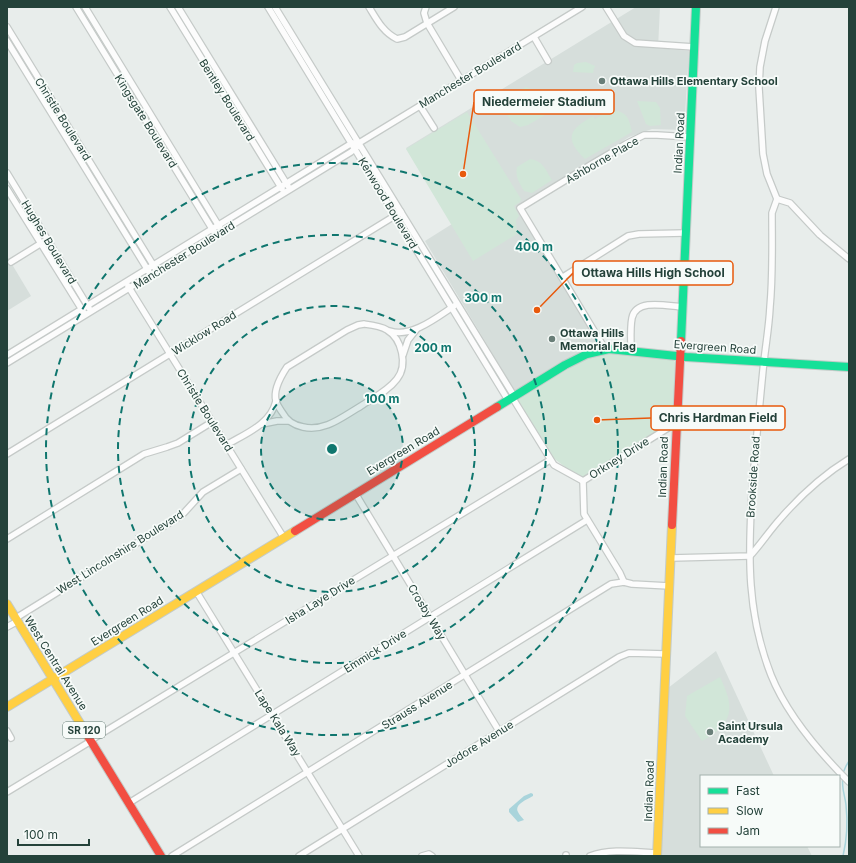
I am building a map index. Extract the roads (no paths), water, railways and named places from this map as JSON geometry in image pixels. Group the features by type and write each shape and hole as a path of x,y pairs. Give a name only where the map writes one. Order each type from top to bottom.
{"street":[{"name":"Kingsgate Boulevard","path":"76,7 216,235"},
{"name":"Kingsgate Boulevard","path":"85,7 222,232"},
{"name":"Bentley Boulevard","path":"170,7 284,193"},
{"name":"Bentley Boulevard","path":"178,7 291,190"},
{"name":"Kenwood Boulevard","path":"268,7 452,308 511,398"},
{"name":"Kenwood Boulevard","path":"275,7 457,304 511,398"},
{"path":"369,7 381,26 389,35 396,39 405,37 454,7"},
{"path":"426,7 424,13 427,23 461,80"},
{"name":"Manchester Boulevard","path":"359,143 582,7"},
{"path":"606,7 624,36 635,44 694,47"},
{"name":"Indian Road","path":"657,854 696,7"},
{"path":"776,7 765,41 760,66 759,88 763,154 767,174 777,199 790,203 820,236 849,259"},
{"name":"Christie Boulevard","path":"7,27 157,272"},
{"path":"534,36 548,61"},
{"name":"Christie Boulevard","path":"7,41 151,275"},
{"path":"420,106 434,128"},
{"name":"Ashborne Place","path":"563,277 520,208 626,144 644,135 690,137"},
{"name":"Manchester Boulevard","path":"7,363 83,312 88,306 352,143"},
{"path":"352,143 359,143 356,149"},
{"name":"Manchester Boulevard","path":"7,356 83,312 91,312 356,149"},
{"name":"Hughes Boulevard","path":"7,173 91,312"},
{"name":"Hughes Boulevard","path":"7,189 83,312"},
{"name":"Brookside Road","path":"777,199 772,213 770,307 756,437 750,521 750,578 754,614 761,643 772,676 782,697 800,726 831,764 849,782"},
{"name":"Wicklow Road","path":"7,454 401,212"},
{"path":"605,349 563,277 628,236 639,234 685,233"},
{"path":"11,262 48,239"},
{"name":"Christie Boulevard","path":"126,282 284,538"},
{"path":"226,445 260,425 269,417 276,401 278,384 287,367 347,330 358,325 370,324 402,333 418,328 457,304"},
{"path":"631,350 632,318 636,310 646,305 682,307"},
{"path":"402,355 408,340 418,328"},
{"path":"276,401 288,421 294,425 312,429 321,428 331,423 384,392 399,378 402,363 402,355 397,341 387,330"},
{"name":"Evergreen Road","path":"7,707 578,358 605,349 631,350 680,356 849,366"},
{"path":"511,398 554,465 583,481 584,514 624,582"},
{"path":"260,425 277,421 288,421"},
{"path":"7,539 144,454 178,443 212,422"},
{"name":"Orkney Drive","path":"583,481 676,424"},
{"path":"671,558 750,556 781,518 810,488 834,468 849,459"},
{"name":"Isha Laye Drive","path":"7,792 392,555 550,460"},
{"name":"West Lincolnshire Boulevard","path":"7,627 17,619 182,515 203,492 241,469"},
{"name":"Crosby Way","path":"354,494 499,732"},
{"name":"Emmick Drive","path":"129,803 587,520"},
{"name":"Strauss Avenue","path":"172,856 611,584 624,582 632,584 669,586"},
{"name":"Lape Kala Way","path":"196,591 235,652 359,856"},
{"name":"West Central Avenue","path":"7,604 161,856"},
{"name":"Jodore Avenue","path":"299,856 619,658 629,653 666,654"},
{"path":"7,731 11,738"},
{"path":"590,856 598,853 614,851 657,854"},
{"path":"422,856 428,854 432,856"}],"water":[{"path":"531,793 533,796 522,802 517,809 518,813 524,820 518,822 509,812 509,809 524,796"}],"waterway":[{"path":"843,773 849,761"},
{"path":"843,777 842,785 846,805 847,825 843,856"}],"place":[{"name":"Ottawa Hills Elementary School","path":"602,81"},
{"name":"Niedermeier Stadium","path":"463,174"},
{"name":"Ottawa Hills High School","path":"537,310"},
{"name":"Ottawa Hills Memorial Flag","path":"552,339"},
{"name":"Chris Hardman Field","path":"597,420"},
{"name":"Saint Ursula Academy","path":"710,732"}]}
